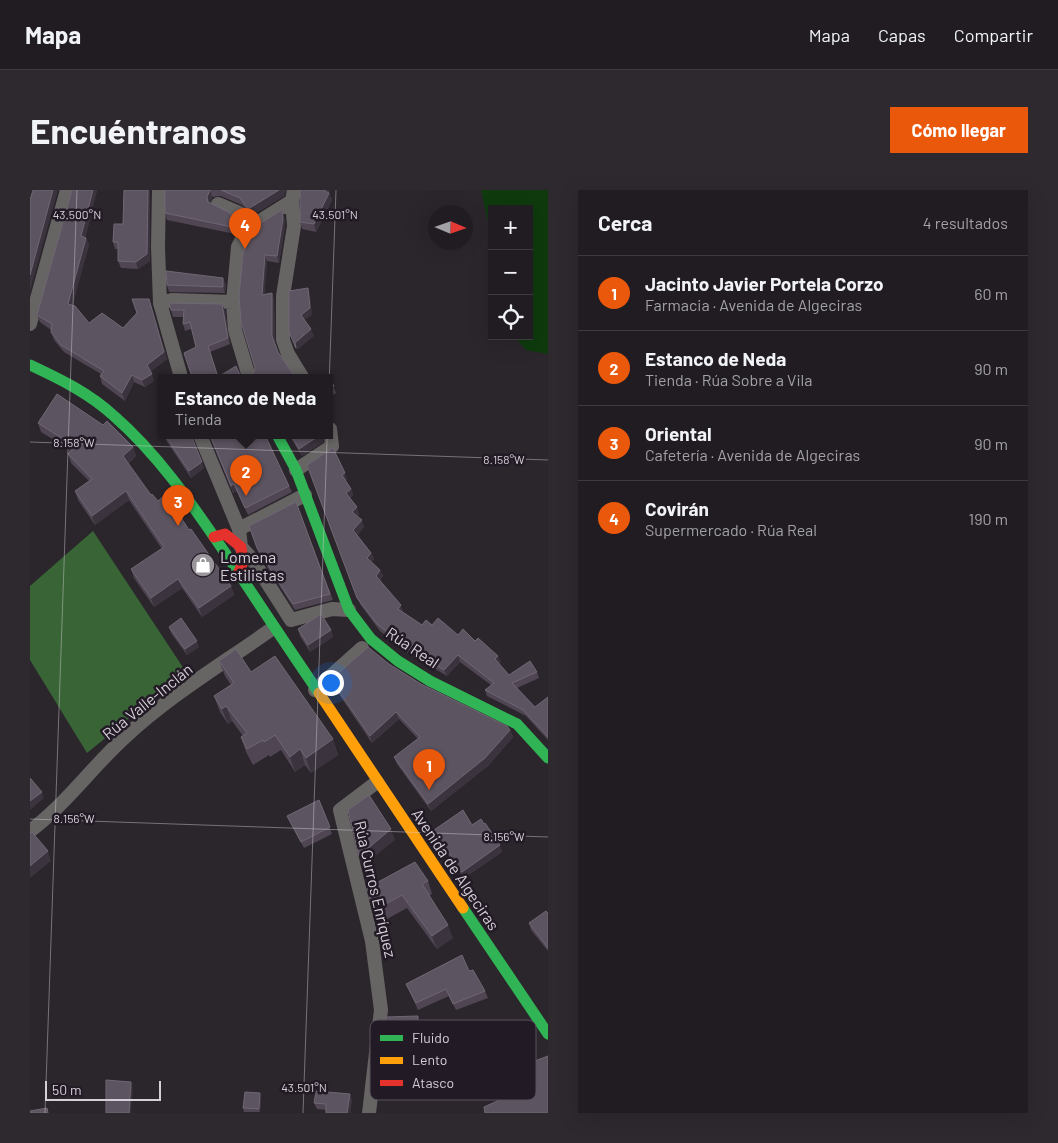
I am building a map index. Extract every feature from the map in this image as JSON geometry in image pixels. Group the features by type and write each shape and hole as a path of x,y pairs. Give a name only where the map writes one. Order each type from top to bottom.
{"main road":[{"name":"Avenida de Algeciras","path":"30,365 50,372 80,390 136,434 157,457 214,537 273,628 548,1034"},
{"name":"Rúa Real","path":"279,439 296,470 349,610 371,639 398,661 430,680 517,724 548,758"},
{"path":"214,537 225,534 241,547 243,562 238,574"},
{"path":"226,556 241,547"}],"street":[{"path":"30,324 67,190"},
{"path":"160,190 158,247 160,303 180,374"},
{"path":"248,374 234,330 233,302 238,247 247,229 293,195"},
{"path":"293,195 294,226 282,296 283,340 288,354 300,374"},
{"path":"218,204 239,213 247,229"},
{"path":"160,303 172,300 233,302"},
{"path":"202,439 239,529 241,547 252,558 291,620 332,609 349,610"},
{"path":"296,470 332,446 331,439"},
{"path":"239,529 305,495"},
{"name":"Rúa Valle-Inclán","path":"30,831 53,814 125,737 164,705 273,628"},
{"path":"315,690 362,648"},
{"name":"Rúa Curros Enríquez","path":"377,782 340,810 372,941 381,1010 380,1020"},
{"name":"Rúa Curros Enríquez","path":"369,1113 371,1100"}],"green space":[{"path":"481,190 548,190 548,354 526,350 517,340 533,340 533,205 488,205 488,222"},
{"path":"93,531 186,672 87,753 30,660 30,586"}],"building":[{"path":"33,190 53,190 30,275 30,200"},
{"path":"72,190 93,190 81,236 86,238 68,304 75,306 89,323 102,313 123,328 137,313 132,299 149,299 164,352 147,365 152,374 142,380 132,375 122,393 100,376 104,371 61,345 51,332 52,324 37,315"},
{"path":"124,190 148,190 147,254 136,262 118,261 118,242 113,242 114,224 123,224"},
{"path":"165,190 210,190 207,197 208,202 230,213 235,222 232,227 165,213"},
{"path":"221,190 279,190 248,209 240,198"},
{"path":"300,190 325,190 329,193 314,224 300,222"},
{"path":"282,210 283,219 277,256 265,255 262,295 272,293 272,336 278,352 293,374 254,374 255,368 241,322 239,296 243,253 251,229"},
{"path":"166,271 223,278 223,287 167,285"},
{"path":"308,288 310,308 301,315 311,329 295,343 296,348 289,332 289,291"},
{"path":"169,303 222,304 228,338 208,346 217,374 191,374 184,353 196,347 190,322 183,324 184,310 171,310"},
{"path":"236,366 240,374 223,374"},
{"path":"57,394 103,425 107,421 133,447 123,456 151,495 158,501 166,494 189,530 191,529 231,586 199,608 178,579 151,598 131,569 164,547 126,491 92,516 75,491 92,479 68,454 74,446 38,423"},
{"path":"168,439 193,439 202,462 189,471"},
{"path":"212,439 267,439 289,486 245,508 234,484 231,486"},
{"path":"293,439 314,439 299,449"},
{"path":"333,448 345,473 342,475 351,489 346,493 357,507 352,512 362,520 353,530 371,553 367,558 380,570 376,576 401,605 398,609 422,625 426,620 432,625 438,618 458,635 463,629 475,641 478,638 498,656 495,659 509,675 530,661 537,672 512,683 535,707 548,697 548,737 523,710 485,690 494,683 458,655 444,670 403,645 377,624 357,598 307,465"},
{"path":"296,502 330,594 293,604 257,548 249,526"},
{"path":"321,614 331,630 308,645 298,629"},
{"path":"181,618 197,641 185,649 169,627"},
{"path":"368,647 389,664 421,684 507,726 510,730 485,758 428,804 394,757 420,737 396,712 370,736 331,680"},
{"path":"236,649 251,672 275,656 333,739 306,758 300,749 290,757 275,735 247,749 241,737 247,733 226,706 222,709 214,696 234,683 219,661"},
{"path":"30,778 42,792 30,801"},
{"path":"369,795 391,829 359,856 348,810"},
{"path":"319,800 330,827 301,842 287,816"},
{"path":"463,810 472,825 481,819 500,845 462,872 434,830"},
{"path":"32,832 48,851 30,866 30,834"},
{"path":"415,862 428,881 422,884 448,925 432,936 402,895 373,911 367,888"},
{"path":"546,911 548,913 548,948 529,923"},
{"path":"462,955 469,971 473,970 485,991 453,1004 446,989 416,1003 406,984"},
{"path":"418,1016 418,1020 386,1020 386,1017"},
{"path":"548,1056 548,1113 485,1113 484,1107 500,1100 536,1100 536,1060"},
{"path":"106,1080 131,1082 129,1113 106,1113"},
{"path":"316,1091 350,1094 347,1113 326,1113 326,1104 314,1103"},
{"path":"245,1092 260,1093 259,1109 243,1108"},
{"path":"47,1108 48,1113 30,1113 30,1111"}],"traffic: fast":[{"path":"30,365 63,381 95,400 131,432 162,466 204,522 319,693"},
{"path":"279,439 296,470 349,610 371,639 398,661 430,681 517,724 548,758"},
{"path":"463,908 548,1034"}],"traffic: slow":[{"path":"319,693 463,908"}],"traffic: jam":[{"path":"214,537 225,534 241,547 243,562 238,574"}],"place":[{"name":"Covirán","path":"245,249"},
{"name":"Estanco de Neda","path":"246,496"},
{"name":"Oriental","path":"178,526"},
{"name":"Lomena Estilistas","path":"203,565"},
{"name":"Jacinto Javier Portela Corzo","path":"429,790"}]}
